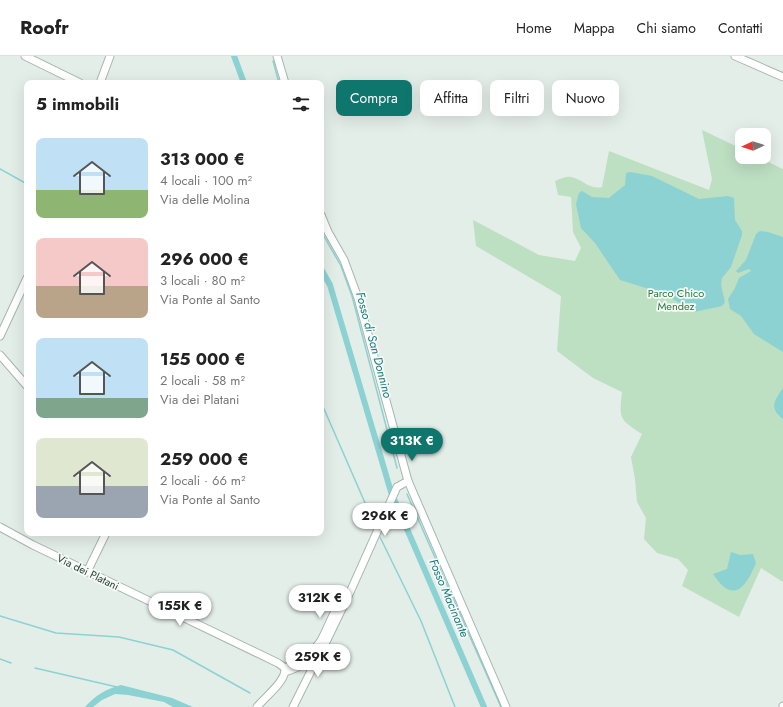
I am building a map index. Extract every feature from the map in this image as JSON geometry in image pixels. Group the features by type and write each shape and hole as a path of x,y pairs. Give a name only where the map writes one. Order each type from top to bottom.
{"street":[{"path":"25,56 74,80"},
{"path":"101,80 110,56"},
{"path":"277,56 284,80"},
{"path":"734,56 783,77"},
{"path":"324,222 344,260 358,298 408,481 506,707"},
{"path":"0,336 24,284"},
{"path":"0,355 24,383"},
{"path":"257,707 280,682 285,670 312,654 320,642 338,604 351,590 394,492 400,484 408,481"},
{"name":"Via dei Platani","path":"0,527 16,537 87,572 278,663 285,670"},
{"path":"87,572 105,536"},
{"path":"293,707 317,659 312,654"}],"green space":[{"name":"Parco Chico Mendez","path":"702,130 735,146 735,164 771,163 783,169 783,582 761,568 739,617 682,586 688,570 678,559 657,553 644,539 646,518 637,502 631,457 642,434 622,418 622,392 593,378 557,351 561,296 476,246 473,220 539,255 575,261 581,248 573,232 571,197 558,195 555,181 565,177 571,177 593,187 602,187 609,151 709,190 712,179"}],"water":[{"path":"630,172 652,176 699,199 728,196 734,198 735,220 742,231 742,235 731,267 722,278 721,285 725,302 722,306 694,312 665,294 620,280 595,243 581,228 576,204 579,193 582,191 592,197 609,198 625,185 626,173"},
{"path":"760,231 783,237 783,352 754,334 741,316 730,309 728,299 739,278 751,271 749,269 738,273 736,271 746,260 756,234"},
{"path":"783,388 783,419 774,408 774,404"},
{"path":"731,552 740,555 753,554 756,563 743,586 738,590 732,591 720,583 713,574 727,569"},
{"path":"121,685 172,698 193,707 173,707 164,702 115,694 102,700 93,707 85,707 102,693"}],"waterway":[{"name":"Fosso Macinante","path":"234,56 243,80"},
{"name":"Fosso di San Donnino","path":"273,61 278,80"},
{"path":"0,169 24,182"},
{"name":"Fosso di San Donnino","path":"324,236 341,266 352,296 397,468"},
{"name":"Fosso Macinante","path":"324,274 330,285 391,492 484,707"},
{"path":"324,409 376,528"},
{"name":"Fosso di San Donnino","path":"407,494 501,707"},
{"path":"379,535 421,621 455,707"},
{"path":"0,616 56,633 119,637 173,650 250,693"},
{"path":"0,659 11,663"},
{"path":"35,668 117,687"}]}
